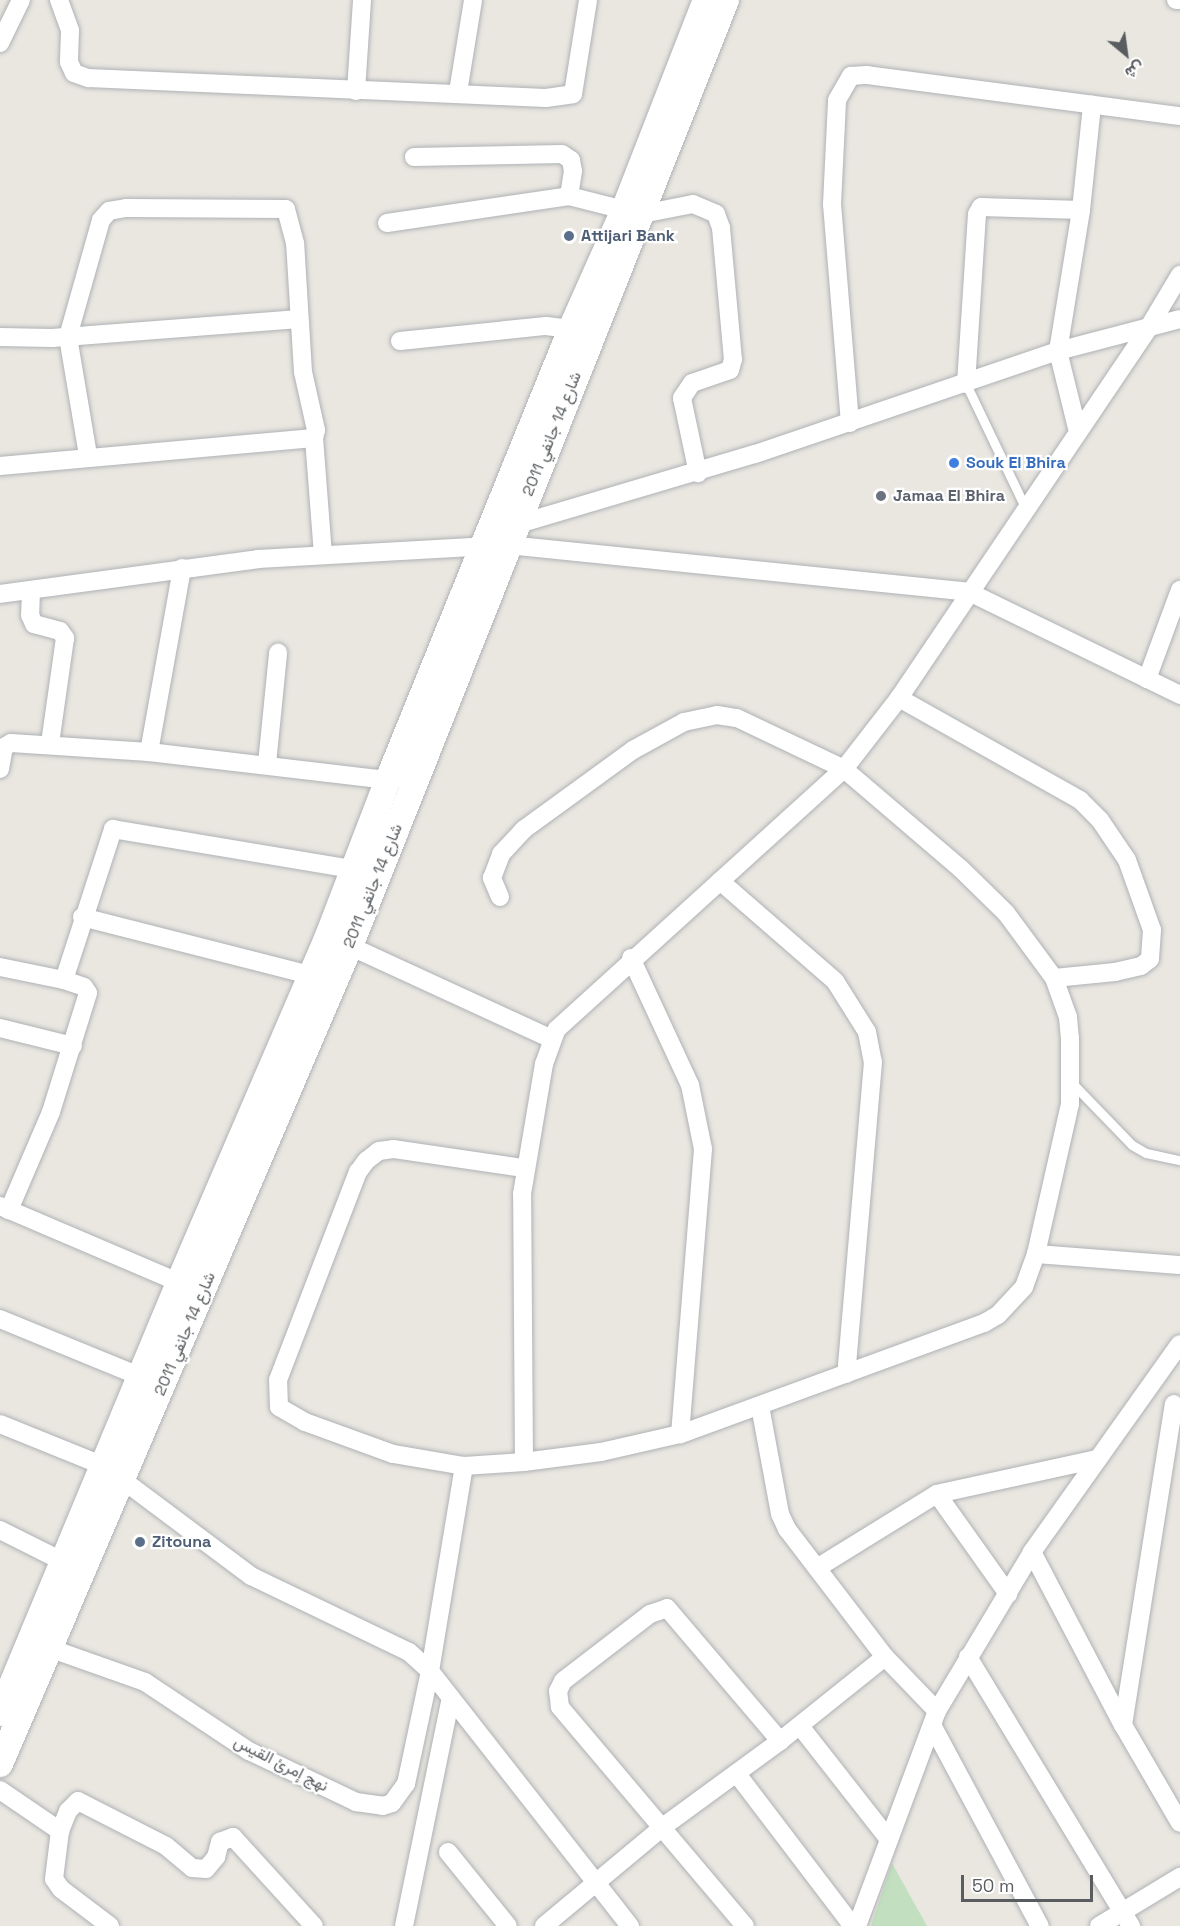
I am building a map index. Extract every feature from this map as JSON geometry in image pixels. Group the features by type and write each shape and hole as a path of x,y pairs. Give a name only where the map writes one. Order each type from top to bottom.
{"main road":[{"name":"شارع 14 جانفي 2011","path":"0,1764 49,1648 113,1473 139,1376 310,975 339,941 353,869 388,780 503,538 570,328 633,212 706,0"},
{"name":"شارع 14 جانفي 2011","path":"0,1713 62,1561 113,1473 202,1292 339,941 633,212 726,0"}],"street":[{"path":"0,43 21,0"},
{"path":"59,0 70,31 69,62 74,73 88,78 356,91 458,92 546,98 573,94 588,0"},
{"path":"356,91 363,0"},
{"path":"458,92 473,0"},
{"path":"850,423 832,204 837,100 843,86 851,76 867,75 1180,116"},
{"path":"1078,432 1058,351 1081,210 1092,105"},
{"path":"414,157 562,154 571,160 573,171 570,196"},
{"path":"387,223 570,196 633,212 693,204 716,214 721,228 734,359 730,370 692,383 682,398 698,472"},
{"path":"966,384 977,214 981,207 1081,210"},
{"path":"88,455 68,337 100,220 110,211 126,208 286,209 295,243 303,372 316,430 314,438 323,554"},
{"path":"524,1462 521,1326 524,1168 552,1039 561,1025 631,958 844,769 899,698 1149,327 1180,275"},
{"path":"0,337 68,337 299,319"},
{"path":"503,538 966,384 1058,351 1180,319"},
{"path":"400,341 546,326 570,328"},
{"path":"0,466 88,455 314,438"},
{"path":"0,594 182,568 503,538 969,592 1180,695"},
{"path":"149,752 182,568"},
{"path":"31,590 30,615 34,624 60,631 65,638 50,744"},
{"path":"1147,679 1180,590"},
{"path":"267,764 278,653"},
{"path":"899,698 1080,800 1100,820 1127,860 1152,930 1150,960 1115,972 1054,978"},
{"path":"500,897 492,878 501,854 516,837 633,750 684,722 717,715 737,718 844,769 960,868 1006,913 1054,978 1068,1017 1072,1083 1036,1254 1024,1287 998,1316 925,1347 680,1434 601,1452 524,1462 464,1466 393,1454 289,1415 279,1407 278,1380 358,1172 366,1161 379,1151 393,1149 524,1168"},
{"path":"0,770 4,747 11,742 149,752 267,764 388,780"},
{"path":"64,980 82,917 113,829 353,869"},
{"path":"720,881 835,981 867,1032 873,1062 846,1374"},
{"path":"82,917 310,975"},
{"path":"339,941 552,1039"},
{"path":"631,958 690,1085 703,1149 680,1434"},
{"path":"0,967 64,980 87,989 73,1046 5,1208 202,1292"},
{"path":"0,1028 73,1046"},
{"path":"1036,1254 1180,1265"},
{"path":"0,1319 139,1376"},
{"path":"857,1926 887,1837 934,1718 1032,1552 1180,1344"},
{"path":"1123,1725 1177,1405 1144,1394"},
{"path":"760,1406 780,1514 817,1568 934,1718 1040,1926"},
{"path":"0,1424 113,1473 251,1576 409,1652 430,1671 630,1926"},
{"path":"817,1568 937,1494 1097,1459"},
{"path":"430,1671 464,1466"},
{"path":"937,1494 1008,1594"},
{"path":"0,1530 62,1561"},
{"path":"1032,1552 1123,1725 1180,1822"},
{"path":"745,1926 664,1826 560,1707 558,1697 563,1681 659,1608 674,1614 780,1741"},
{"name":"نهج إمرئ القيس","path":"49,1648 145,1682 249,1751 357,1802 383,1806 399,1796 406,1784 430,1671"},
{"path":"544,1926 595,1881 664,1826 800,1726 885,1657"},
{"path":"968,1657 1127,1919"},
{"path":"404,1926 451,1698"},
{"path":"800,1726 887,1837"},
{"path":"737,1774 853,1926"},
{"path":"0,1790 60,1831"},
{"path":"110,1926 61,1889 54,1878 60,1831 68,1811 78,1801 166,1846 192,1868 206,1869 216,1857 220,1842 233,1837 314,1926"},
{"path":"448,1852 508,1926"},
{"path":"1099,1926 1127,1919 1180,1877"}],"lane":[{"path":"966,384 1026,508"},
{"path":"1072,1083 1132,1145 1146,1153 1180,1160"}],"green space":[{"path":"892,1863 927,1926 871,1926"}],"place":[{"name":"Attijari Bank","path":"569,236"},
{"name":"Souk El Bhira","path":"954,463"},
{"name":"Jamaa El Bhira","path":"881,496"},
{"name":"Zitouna","path":"140,1542"}]}
